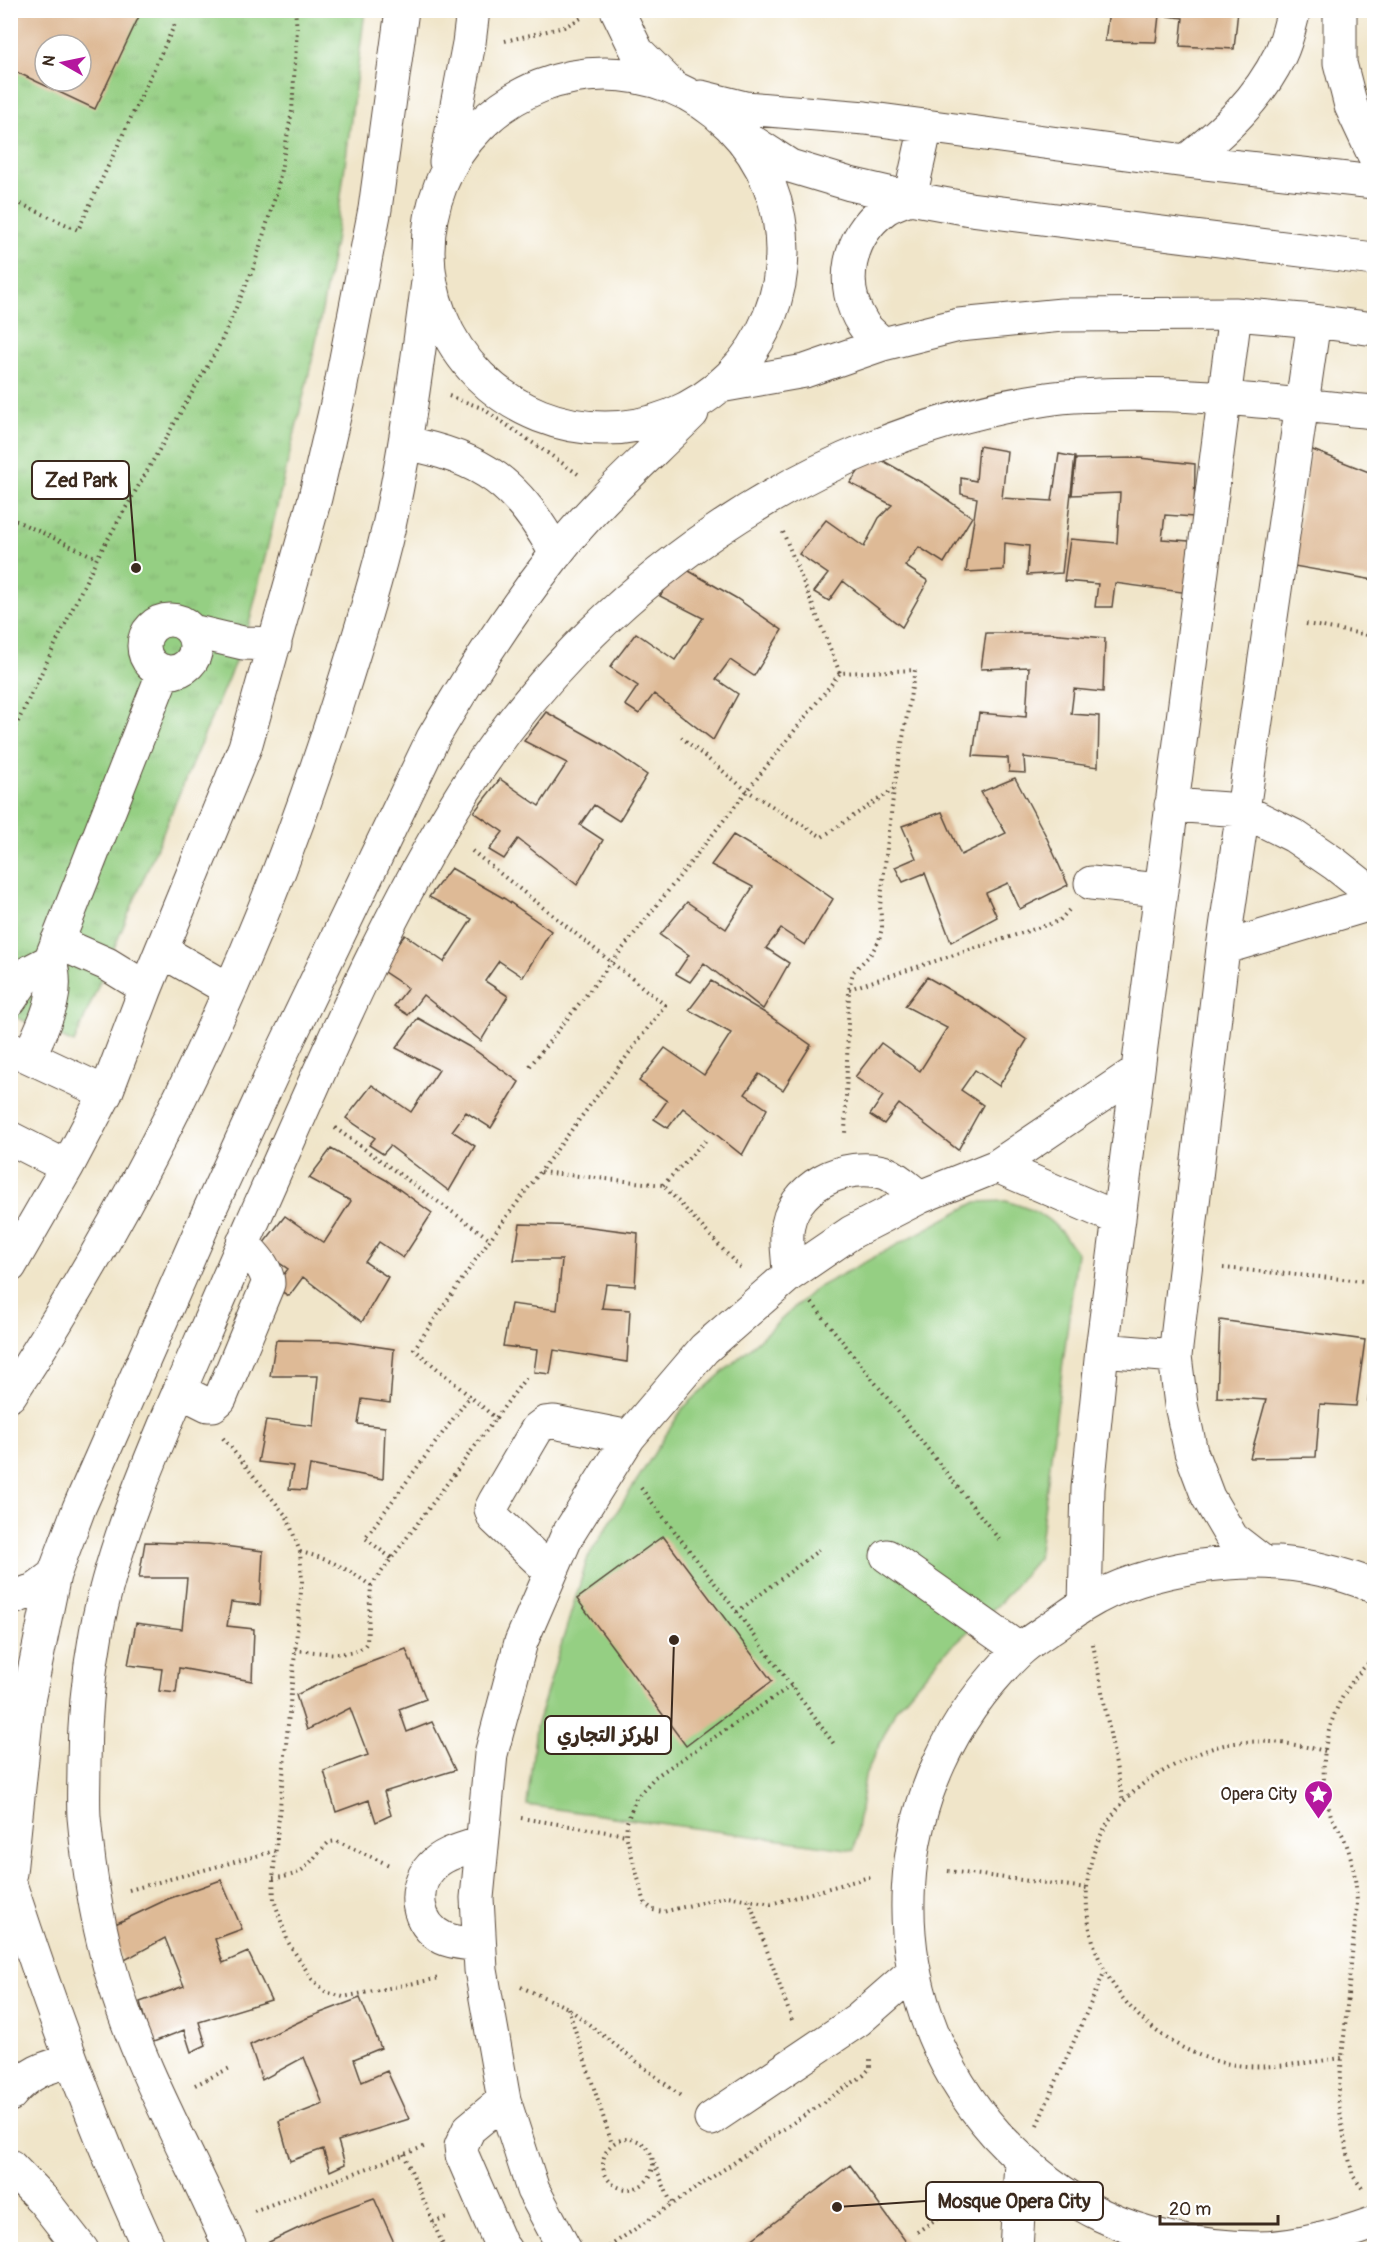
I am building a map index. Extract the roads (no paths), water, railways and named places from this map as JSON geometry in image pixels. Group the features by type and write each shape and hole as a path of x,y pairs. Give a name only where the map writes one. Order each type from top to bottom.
{"street":[{"path":"10,1266 67,1167 106,1093 146,988 245,747 315,498 339,395 375,208 402,10"},
{"path":"10,1395 86,1273 185,1086 230,990 277,877 319,763 356,646 386,539 415,382 429,274 429,226 442,180 469,43 473,10"},
{"path":"1186,161 1224,131 1255,94 1281,54 1294,10"},
{"path":"1340,10 1340,63 1351,106 1374,155"},
{"path":"603,13 638,51 681,90 737,132 790,166 850,184 910,198 1002,213 1374,259"},
{"path":"442,180 465,140 498,109 537,86 582,74 627,74 745,108 825,114 1186,161 1374,182"},
{"path":"910,198 926,126"},
{"path":"150,2250 106,2151 71,2062 11,1887 28,1701 54,1575 97,1465 214,1199 428,748 480,661 556,554 608,496 720,386 757,343 778,290 782,234 767,179 737,132"},
{"path":"883,344 864,326 852,302 848,275 853,249 866,226 886,208 910,198"},
{"path":"429,274 441,320 465,362 500,395 541,418 588,428 635,427 692,413"},
{"path":"720,386 806,371 883,344 959,325 1062,315 1235,314 1374,329"},
{"path":"1085,1604 1088,1488 1102,1350 1235,314"},
{"path":"1263,1562 1232,1538 1208,1497 1191,1452 1181,1405 1175,1356 1223,948 1314,321"},
{"path":"226,2237 149,2072 120,1998 94,1900 83,1810 84,1720 97,1630 120,1543 145,1474 243,1243 376,952 465,790 522,709 588,635 662,569 742,513 769,498 830,466 921,428 1051,398 1136,394 1225,397 1374,412"},
{"path":"405,443 437,449 468,461 496,477 527,507 541,525 556,554"},
{"path":"106,1093 20,1053 53,996 55,984 53,952 165,671 184,668 191,661 196,641 192,631 243,644 275,644"},
{"path":"1171,806 1242,810 1294,836 1335,864 1374,895"},
{"path":"1091,883 1160,890"},
{"path":"1223,948 1374,903"},
{"path":"162,951 230,990"},
{"path":"53,952 107,964 146,988"},
{"path":"10,1000 29,972 53,952"},
{"path":"565,2250 533,2190 504,2100 480,1957 477,1898 491,1754 521,1642 567,1536 622,1447 704,1349 778,1285 852,1232 920,1197 997,1166 1136,1072"},
{"path":"10,1138 67,1167"},
{"path":"997,1166 1119,1219"},
{"path":"778,1285 786,1231 794,1210 806,1193 824,1179 844,1171 866,1169 888,1174 920,1197"},
{"path":"1102,1350 1175,1356"},
{"path":"551,1572 497,1521 492,1513 495,1500 537,1429 550,1422 622,1447"},
{"path":"887,1556 1020,1650"},
{"path":"1374,1586 1322,1569 1263,1562 1201,1565 1141,1579 1085,1604 1020,1650 978,1696 945,1748 922,1806 910,1866 907,1919 914,1971 936,2042 972,2106 1021,2161 1060,2192 1103,2216 1190,2247 1261,2248 1324,2240 1374,2223"},
{"path":"10,1599 34,1590 54,1575"},
{"path":"480,1957 443,1938 430,1928 421,1914 418,1896 422,1880 431,1866 483,1828"},
{"path":"711,2119 858,2020 914,1971"},
{"path":"10,2095 30,2075 51,2065 71,2062"},
{"path":"504,2100 469,2129 461,2146 462,2155 481,2203 505,2250"},
{"path":"1016,2250 1021,2161"},
{"path":"10,2166 44,2200 82,2250"}],"place":[{"name":"Zed Park","path":"136,568"},
{"name":"المركز التجاري","path":"674,1640"},
{"name":"Opera City","path":"1318,1820"},
{"name":"Mosque Opera City","path":"837,2207"}]}
